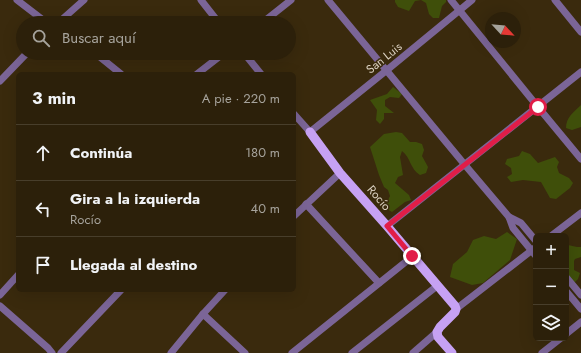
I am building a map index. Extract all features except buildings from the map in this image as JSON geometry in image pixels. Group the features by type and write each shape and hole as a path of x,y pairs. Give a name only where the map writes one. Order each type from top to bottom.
{"main road":[{"name":"Rocío","path":"310,132 340,173 387,226 456,309"},
{"path":"452,353 438,337 437,332 456,309"}],"street":[{"path":"17,0 38,16"},
{"path":"66,16 84,0"},
{"path":"201,0 214,16"},
{"path":"271,16 291,0"},
{"path":"328,0 510,217 521,223 533,237"},
{"path":"451,0 581,159"},
{"name":"San Luis","path":"310,132 472,0"},
{"path":"555,0 581,32"},
{"path":"0,81 20,60"},
{"path":"104,60 119,72"},
{"path":"200,72 215,60"},
{"path":"250,60 259,72"},
{"path":"387,226 581,72"},
{"name":"Rocío","path":"296,116 310,132"},
{"path":"296,214 340,173"},
{"path":"306,204 379,283"},
{"path":"555,233 581,213"},
{"path":"510,217 513,228 533,249"},
{"path":"456,309 533,252"},
{"path":"292,353 412,256"},
{"path":"0,295 16,277"},
{"path":"569,281 581,295"},
{"path":"352,353 438,286"},
{"path":"61,353 119,292"},
{"path":"171,353 223,292"},
{"path":"569,295 581,309"},
{"path":"0,306 52,353"},
{"path":"203,314 245,353"},
{"path":"569,332 581,322"},
{"path":"413,353 437,332"},
{"path":"542,353 557,341"}],"green space":[{"path":"395,0 421,0 415,1 409,11 398,7"},
{"path":"421,0 446,0 442,6 439,18 433,18 429,14 426,3"},
{"path":"393,87 402,94 399,98 390,97 385,100 385,106 394,113 384,113 384,119 380,124 376,120 377,110 370,100 387,94"},
{"path":"581,105 581,127 572,130 566,128 567,121 573,112"},
{"path":"396,132 402,133 410,142 422,144 424,150 422,156 428,167 426,173 420,175 414,170 402,151 400,157 403,175 398,177 395,183 409,195 411,200 405,202 392,212 387,209 387,202 390,196 379,175 370,147 384,134"},
{"path":"522,151 530,154 538,163 555,157 559,162 557,167 559,173 569,178 573,183 570,188 556,199 550,198 541,182 523,180 511,182 507,177 512,174 511,168 505,164 507,159 519,156"},
{"path":"507,232 517,239 510,260 483,283 472,285 450,277 453,264 467,252 473,240 484,236 496,239"},
{"path":"569,245 581,247 581,257 575,259 574,261 574,270 580,273 578,279 574,283 569,282"}],"route":[{"path":"412,256 387,226 538,107"}]}
